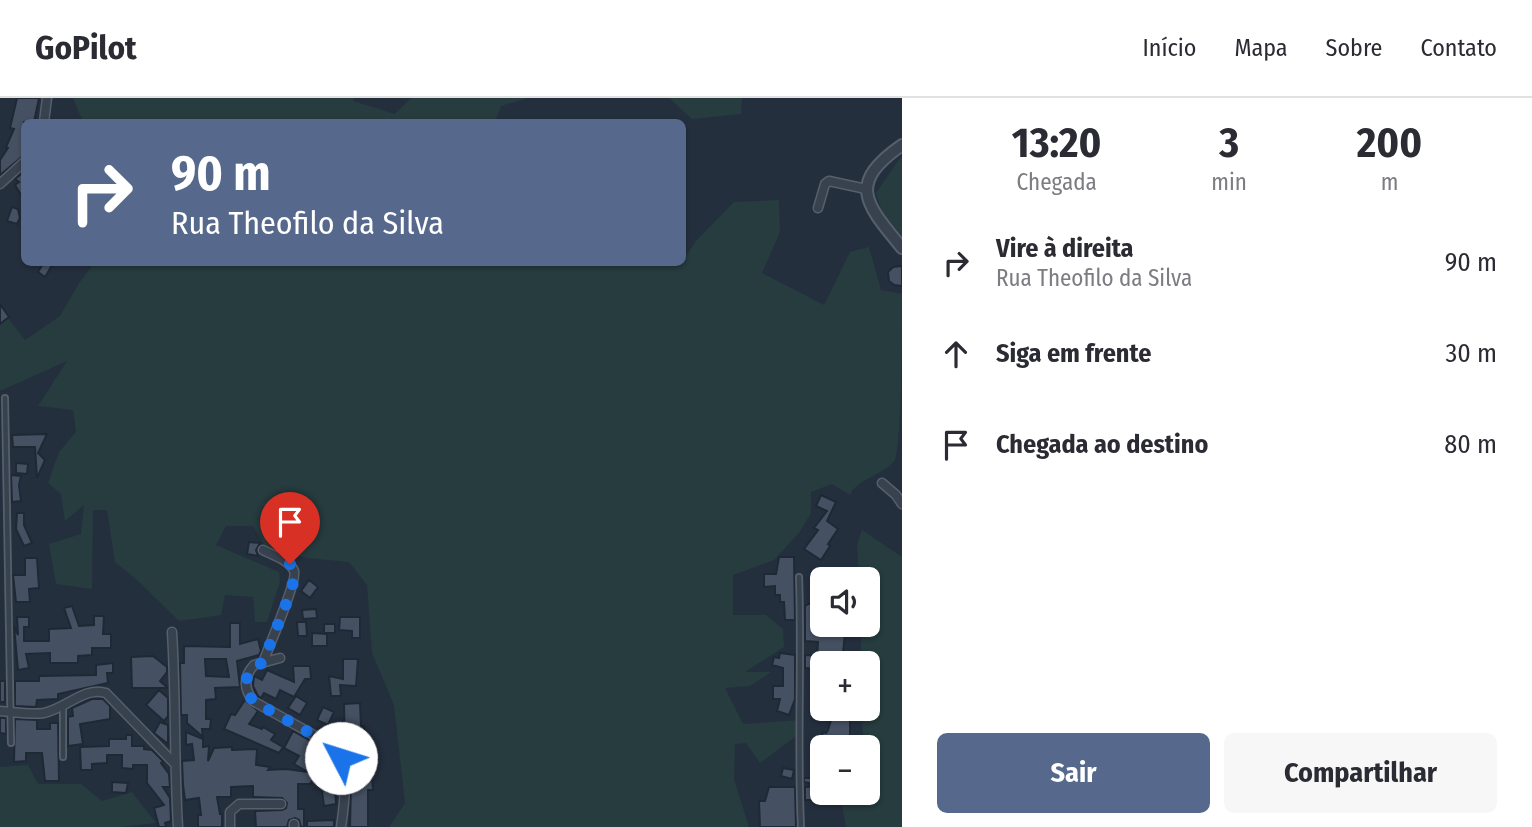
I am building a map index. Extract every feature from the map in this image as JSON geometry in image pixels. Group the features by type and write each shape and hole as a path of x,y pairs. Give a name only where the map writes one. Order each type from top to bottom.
{"street":[{"path":"44,119 47,98"},
{"path":"899,148 878,163 868,178 866,189 875,214 902,248"},
{"path":"0,184 21,165"},
{"path":"818,208 828,181 866,189"},
{"path":"882,483 902,504"},
{"path":"263,550 290,564 295,575 291,594 280,614 263,663"},
{"path":"172,632 178,827"},
{"path":"280,658 254,665 248,671 246,691 253,701 328,743 341,758 345,794 341,827"},
{"path":"0,710 43,713 63,708 91,691 106,693 174,763"},
{"path":"230,827 230,812 239,804 281,804"}],"lane":[{"path":"5,398 11,743"},
{"path":"799,577 801,827"},
{"path":"63,708 63,757"}],"green space":[{"path":"73,98 354,98 353,101 395,114 411,98 528,98 501,106 496,119 82,119"},
{"path":"669,98 742,98 741,114 692,119"},
{"path":"900,158 902,238 885,221 876,193"},
{"path":"779,200 780,232 762,273 824,305 850,252 869,247 881,290 902,294 900,408 895,460 859,485 850,495 832,484 811,492 811,513 799,533 774,560 733,575 733,615 766,615 783,629 784,647 745,672 771,672 750,686 725,688 743,724 800,720 799,734 760,763 746,743 735,744 734,779 749,827 389,827 405,803 394,705 372,653 367,585 349,562 307,558 266,547 253,526 226,526 216,545 279,572 280,582 267,622 255,622 253,597 225,595 221,615 179,621 115,562 107,510 93,510 92,589 56,584 49,544 81,534 84,505 65,521 61,494 48,483 59,452 76,432 73,410 38,406 67,361 0,391 0,308 25,340 60,316 92,266 686,266 686,256 696,241 734,202"},
{"path":"862,530 902,557 902,827 846,827 842,805 880,805 880,735 863,735 862,721 880,721 880,651 861,651 861,637 880,637 880,567 858,567 857,545"},
{"path":"28,765 38,784 81,784 102,801 132,792 156,823 120,827 0,827 0,767"}],"building":[{"path":"17,98 39,98 35,119 21,119 21,158 0,175 0,160 8,148 6,147 14,129 10,128"},
{"path":"21,174 21,195 15,185 19,182 15,179"},
{"path":"12,207 18,209 20,218 17,224 7,221"},
{"path":"42,266 52,266 45,277 38,272"},
{"path":"902,266 902,286 894,285 889,281 888,272 893,267"},
{"path":"0,304 9,317 0,324"},
{"path":"47,434 38,453 45,460 37,478 35,447 13,447 12,435"},
{"path":"16,463 28,464 27,474 16,473"},
{"path":"11,475 21,476 21,501 12,502"},
{"path":"821,495 836,502 827,521 838,529 821,560 804,549 818,530 814,528 827,511 816,506"},
{"path":"17,513 24,513 24,525 32,543 24,546 16,529"},
{"path":"249,542 260,543 256,550 258,556 247,554"},
{"path":"779,557 794,557 795,620 785,620 784,602 780,602 780,595 775,595 775,586 764,587 764,574 776,574"},
{"path":"25,558 37,558 39,588 29,589 30,602 16,602 13,575 25,575"},
{"path":"309,580 318,587 310,598 301,591"},
{"path":"810,603 810,637 845,637 843,651 817,651 818,642 805,641 805,606"},
{"path":"72,606 79,626 94,625 94,616 104,616 103,634 111,634 111,648 92,648 92,655 78,656 78,663 50,663 50,653 26,654 29,668 18,670 14,626 18,635 17,617 29,617 29,627 24,627 24,641 49,641 49,629 71,628 64,608"},
{"path":"316,609 317,618 303,619 302,610"},
{"path":"340,617 360,617 360,638 352,638 352,631 339,630"},
{"path":"297,622 306,622 307,636 298,636"},
{"path":"230,623 240,623 240,644 258,639 261,651 259,655 237,661 240,687 215,688 216,699 206,700 206,719 211,719 210,729 202,729 203,737 187,723 187,715 181,715 180,663 184,663 184,646 230,647","holes":["205,659 226,659 229,677 206,676"]},
{"path":"324,624 335,624 335,633 324,633"},
{"path":"312,633 327,634 327,646 312,646"},
{"path":"780,653 795,655 795,699 789,715 777,711 780,699 773,699 773,686 783,686 783,668 772,665 774,657 779,658"},
{"path":"805,655 810,655 810,668 805,668"},
{"path":"153,656 167,667 167,672 160,681 168,688 132,688 131,657"},
{"path":"343,659 358,659 356,686 340,685 341,696 331,696 329,676 343,679"},
{"path":"113,663 113,673 107,673 108,683 58,694 58,699 37,700 36,707 15,706 15,681 39,681 39,676 96,675 96,665"},
{"path":"293,666 310,666 311,679 305,679 294,697 280,690 276,699 264,693 261,698 258,696 253,686 254,676 262,680 267,670 294,682"},
{"path":"0,681 5,681 5,702 0,702"},
{"path":"159,690 168,698 168,716 164,721 146,705"},
{"path":"296,696 307,703 300,715 288,708"},
{"path":"92,699 103,699 110,706 110,719 80,724 83,744 68,746 68,717 73,716 72,708"},
{"path":"245,700 258,711 249,724 262,729 263,727 275,734 271,740 283,747 279,753 224,729 231,714 235,715"},
{"path":"360,703 367,776 372,775 373,790 368,790 368,827 350,827 351,782 345,756 344,704"},
{"path":"323,707 334,712 328,725 317,720"},
{"path":"0,718 6,718 6,734 0,733"},
{"path":"15,719 37,720 37,729 50,729 50,723 58,723 59,781 45,781 42,753 26,753 26,761 14,762"},
{"path":"831,721 850,721 850,735 822,735 828,730"},
{"path":"160,722 168,725 168,744 154,733"},
{"path":"293,731 331,756 310,784 298,784 298,809 304,809 304,827 301,827 299,820 295,818 289,820 287,827 256,827 255,811 282,810 287,803 282,798 253,797 253,786 231,787 231,797 217,797 222,814 222,827 198,827 198,815 201,815 199,798 185,800 183,785 182,761 194,760 192,744 186,745 186,732 203,739 203,747 209,746 208,761 214,748 257,749 256,765 270,767 268,770 308,772 294,764 299,756 284,748"},
{"path":"126,735 132,735 132,746 144,746 144,749 152,750 163,761 161,763 169,774 170,787 163,787 170,798 171,821 165,823 166,827 159,827 154,808 164,805 147,783 147,765 133,765 133,769 122,768 122,755 107,755 107,763 92,764 92,770 81,770 80,747 109,746 109,739 126,739"},
{"path":"783,768 794,770 792,779 781,776"},
{"path":"112,782 128,783 126,793 112,792"},
{"path":"769,787 795,787 796,827 760,827 759,801 765,801"},
{"path":"805,787 810,787 810,800 805,800"},
{"path":"335,789 336,804 324,806 322,791"},
{"path":"334,820 334,827 307,827 307,821"}],"route":[{"path":"290,564 295,575 291,594 280,614 263,663 254,665 248,671 246,691 253,701 328,743 341,758"}]}
